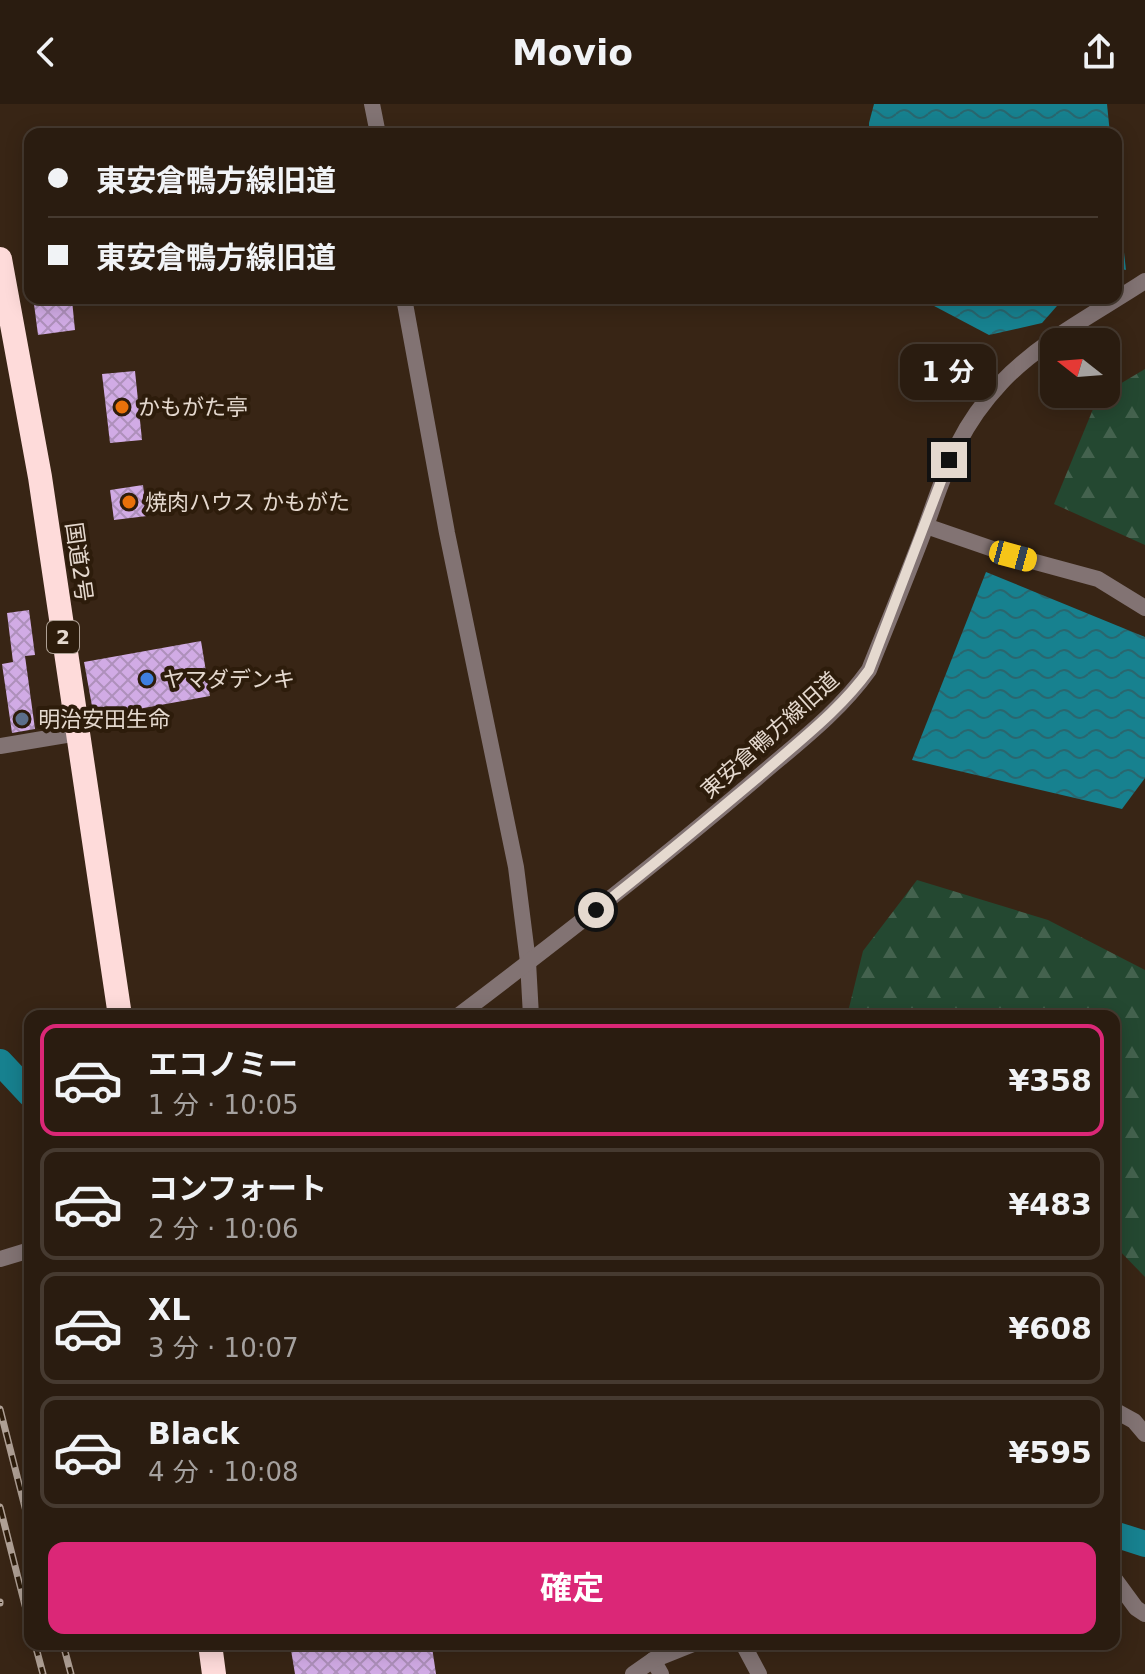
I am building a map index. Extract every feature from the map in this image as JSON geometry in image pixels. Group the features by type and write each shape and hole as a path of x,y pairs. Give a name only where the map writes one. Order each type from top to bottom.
{"highway":[{"name":"国道2号","path":"0,259 40,477 119,1010"},
{"path":"211,1650 214,1674"}],"street":[{"path":"372,104 377,128"},
{"name":"東安倉鴨方線旧道","path":"1122,296 1145,281"},
{"path":"405,304 447,533 516,867 531,1010"},
{"name":"東安倉鴨方線旧道","path":"466,1010 664,857 829,716 855,689 869,670 960,435 1001,383 1032,355 1110,304"},
{"path":"926,526 1013,556 1098,579 1126,593 1145,608"},
{"path":"0,746 78,733"},
{"path":"0,1259 24,1252"},
{"path":"1120,1413 1134,1421 1145,1434"},
{"path":"1120,1586 1136,1608 1145,1614"},
{"path":"633,1674 657,1667 684,1650"},
{"path":"746,1650 759,1674"}],"green space":[{"path":"1145,369 1145,545 1054,504 1093,408 1120,408 1120,384"},
{"path":"917,880 1048,920 1145,970 1145,1277 1120,1251 1120,1010 848,1010 863,951"}],"water":[{"path":"874,104 1107,104 1109,128 869,128"},
{"path":"1122,235 1126,270 1122,269"},
{"path":"930,304 1059,304 1042,323 989,335"},
{"path":"986,572 1145,637 1145,778 1122,809 912,760"}],"building":[{"path":"34,304 72,304 75,330 38,335"},
{"name":"かもがた亭","path":"135,371 142,440 110,443 102,374"},
{"path":"143,485 147,516 114,520 110,490"},
{"path":"29,610 35,655 25,656 35,729 12,733 2,664 13,662 7,613"},
{"name":"ヤマダデンキ","path":"201,641 210,696 94,717 84,662"},
{"path":"291,1650 432,1650 436,1674 295,1674"}],"waterway":[{"path":"0,1062 24,1088"},
{"path":"1120,1536 1145,1544"}],"railway":[{"path":"0,1409 24,1503"},
{"path":"0,1507 24,1601"},
{"path":"37,1650 43,1674"},
{"path":"65,1650 71,1674"}],"place":[{"name":"かもがた亭","path":"122,407"},
{"name":"焼肉ハウス かもがた","path":"129,502"},
{"name":"ヤマダデンキ","path":"147,679"},
{"name":"明治安田生命","path":"22,719"}],"route":[{"path":"596,910 664,857 829,716 855,689 869,670 949,460"}]}
